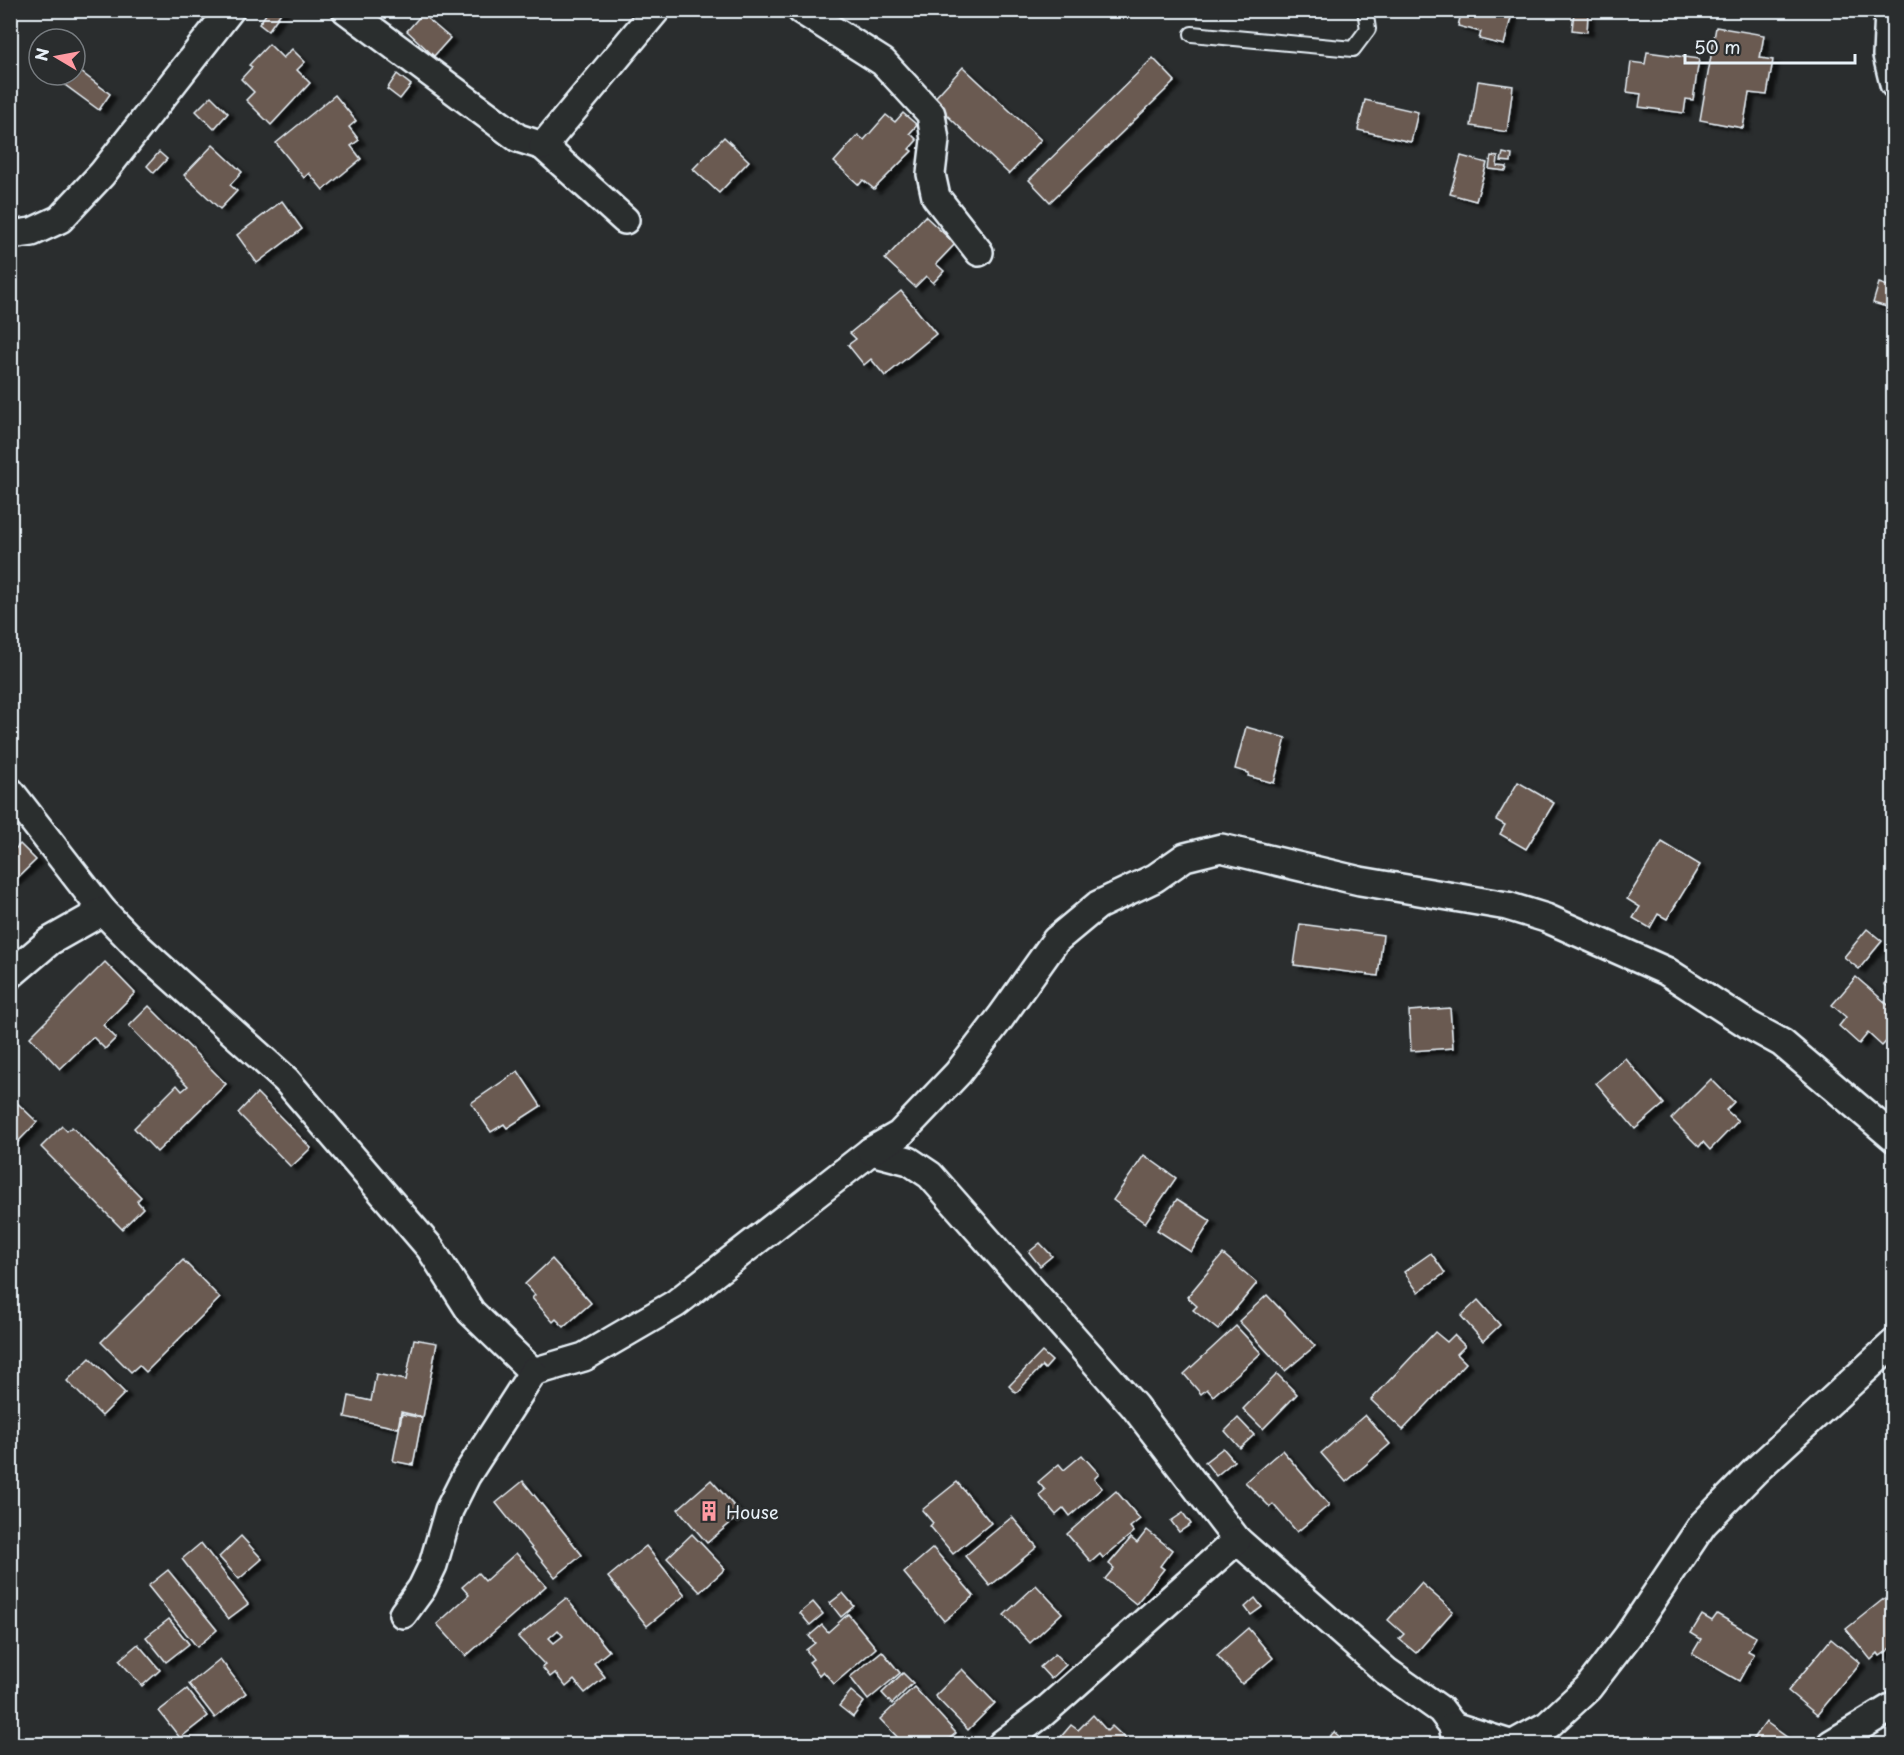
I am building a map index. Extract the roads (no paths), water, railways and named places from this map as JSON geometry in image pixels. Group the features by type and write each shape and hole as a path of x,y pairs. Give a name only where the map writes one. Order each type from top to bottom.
{"street":[{"path":"10,235 32,232 60,219 102,174 230,10"},
{"path":"346,10 518,138 543,146 625,220"},
{"path":"543,146 656,10"},
{"path":"801,10 883,63 931,114 935,140 931,174 936,197 980,252"},
{"path":"1889,10 1887,55 1893,84"},
{"path":"10,791 103,911 136,945 286,1080 430,1248 471,1311 533,1372"},
{"path":"403,1614 426,1580 449,1510 466,1476 533,1372 584,1357 675,1304 871,1151 899,1135 958,1073 1056,940 1098,904 1155,878 1185,857 1221,848 1360,881 1507,906 1546,918 1666,971 1749,1025 1782,1043 1893,1138"},
{"path":"10,975 50,941 103,911"},
{"path":"871,1151 909,1161 930,1175 1134,1406 1237,1540 1386,1671 1441,1710 1455,1735 1511,1744 1548,1725 1588,1688 1628,1636 1703,1524 1756,1470 1893,1343"},
{"path":"1002,1744 1043,1713 1237,1540"},
{"path":"1831,1744 1893,1706"}],"lane":[{"path":"1192,34 1353,49 1368,29 1365,10"}],"place":[{"name":"House","path":"709,1511"}]}
